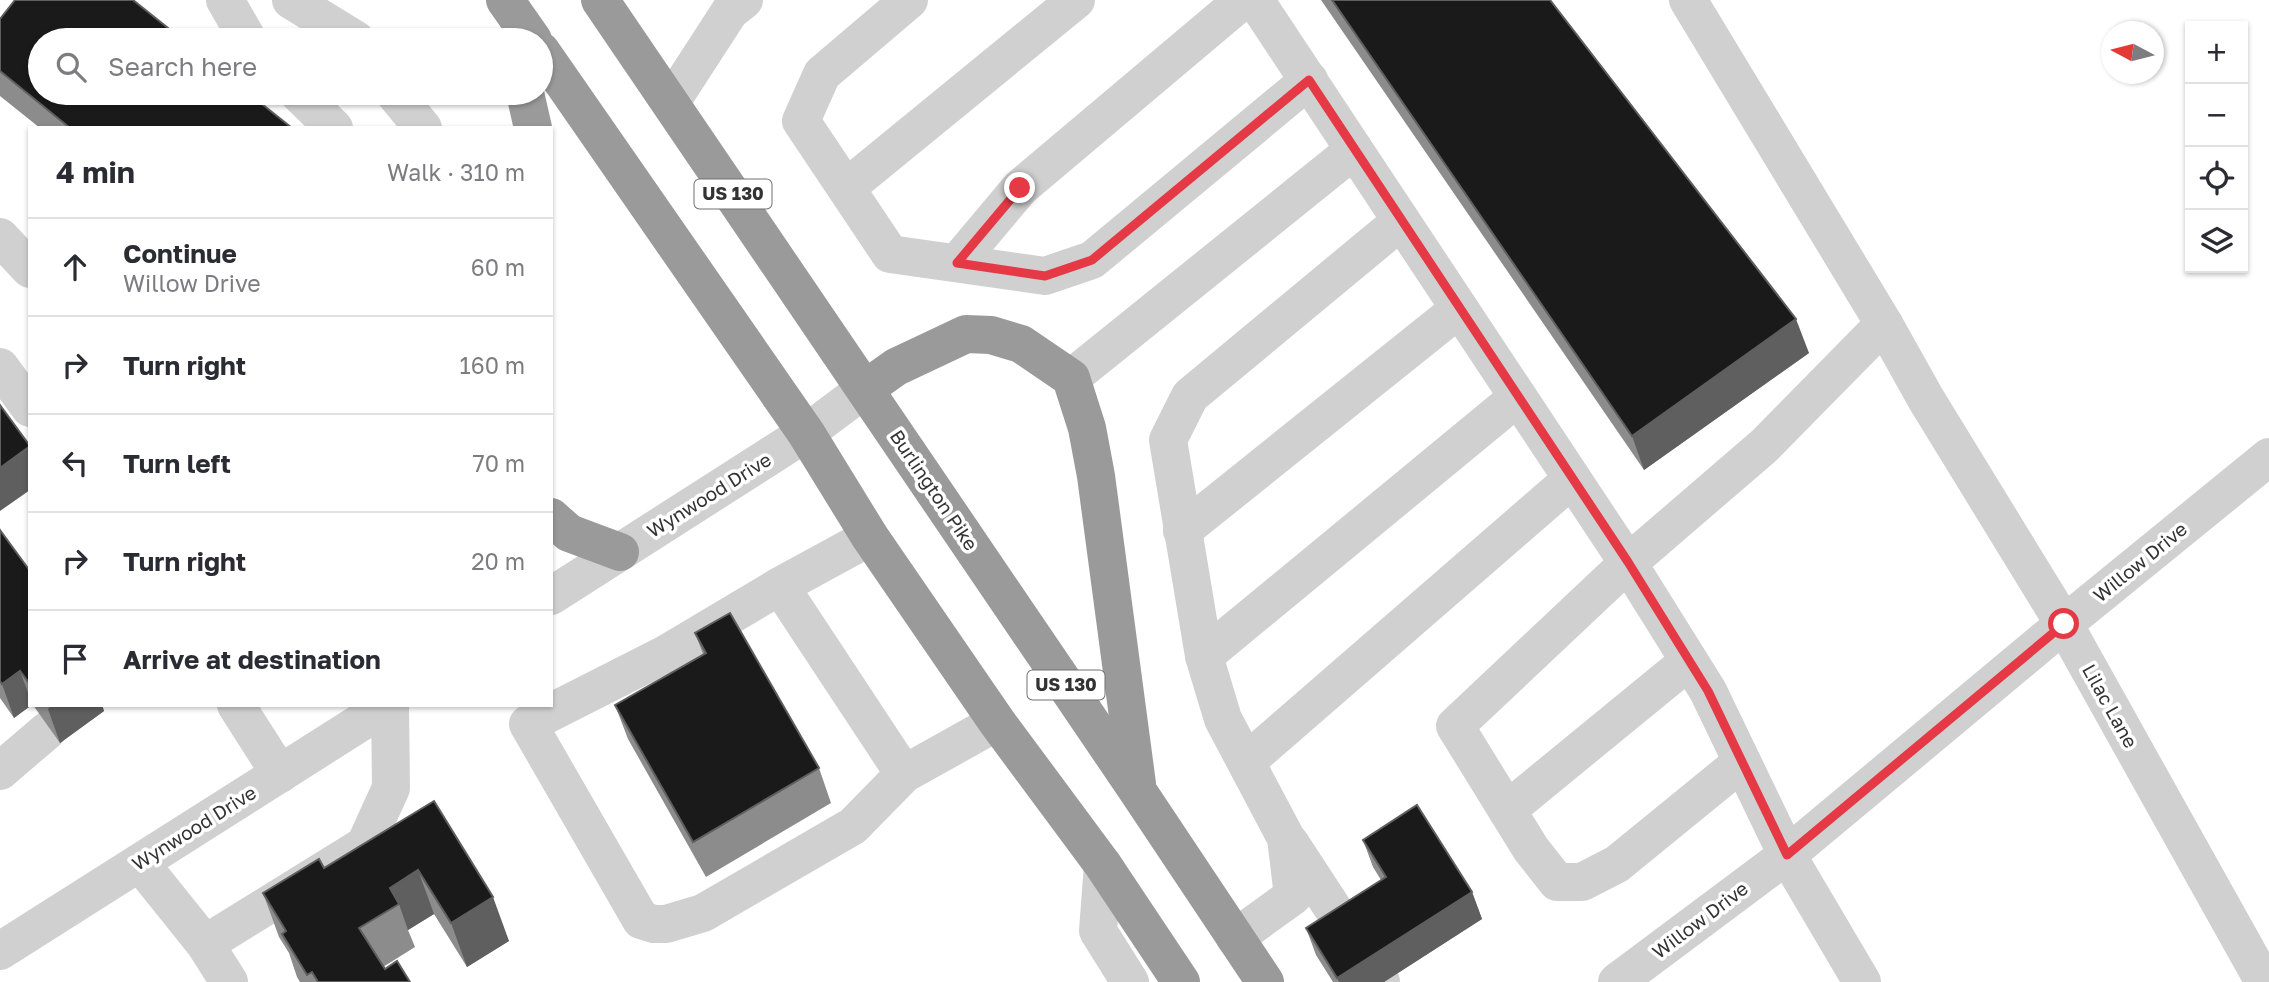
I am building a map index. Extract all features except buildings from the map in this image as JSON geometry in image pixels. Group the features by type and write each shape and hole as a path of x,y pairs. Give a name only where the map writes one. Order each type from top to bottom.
{"highway":[{"path":"504,0 510,28"},
{"path":"504,0 524,28"},
{"name":"Burlington Pike","path":"600,0 1265,982"},
{"path":"553,68 806,433 870,537 997,722 1103,865 1181,982"},
{"path":"527,105 532,126"},
{"path":"865,389 896,367 966,334 991,335 1021,344 1071,378 1087,428 1096,476 1137,790"},
{"path":"553,519 569,533 620,551"}],"street":[{"path":"225,0 241,28"},
{"path":"291,0 336,28"},
{"path":"328,0 348,28"},
{"path":"909,0 822,74 801,121 890,254 1045,276 1092,260 1309,80"},
{"path":"846,188 1076,0"},
{"path":"957,263 1020,188 1243,0"},
{"path":"1255,0 1628,562 1708,691 1787,855 1863,982"},
{"name":"Lilac Lane","path":"1688,0 2064,624 2264,982"},
{"path":"671,102 732,4"},
{"path":"310,105 332,126"},
{"path":"404,105 421,126"},
{"path":"1071,378 1354,150"},
{"path":"1381,982 1286,838 1223,719 1204,656 1168,440 1190,396 1401,221"},
{"path":"0,237 28,268"},
{"path":"1182,531 1459,309"},
{"path":"1742,762 1618,864 1582,882 1557,882 1531,849 1455,726 1628,562 1763,446 1884,324"},
{"path":"0,367 28,405"},
{"name":"Wynwood Drive","path":"553,595 806,433 865,389"},
{"path":"1204,656 1518,397"},
{"name":"Willow Drive","path":"1617,982 1787,855 2269,457"},
{"path":"1246,762 1572,479"},
{"path":"553,702 664,655 780,586 870,537"},
{"path":"780,586 904,774"},
{"path":"1507,810 1689,661"},
{"path":"237,707 280,774"},
{"path":"205,944 365,845 391,788 382,707"},
{"name":"Wynwood Drive","path":"0,950 382,707"},
{"path":"542,707 523,715 641,920 653,924 666,924 703,913 853,826 904,774 997,722"},
{"path":"0,772 48,730"},
{"path":"1235,938 1293,896 1286,838"},
{"path":"139,863 205,944 229,982"},
{"path":"1103,865 1098,931 1130,982"}],"route":[{"path":"1020,188 957,263 1045,276 1092,260 1309,80 1628,562 1708,691 1787,855 2064,624"}]}
